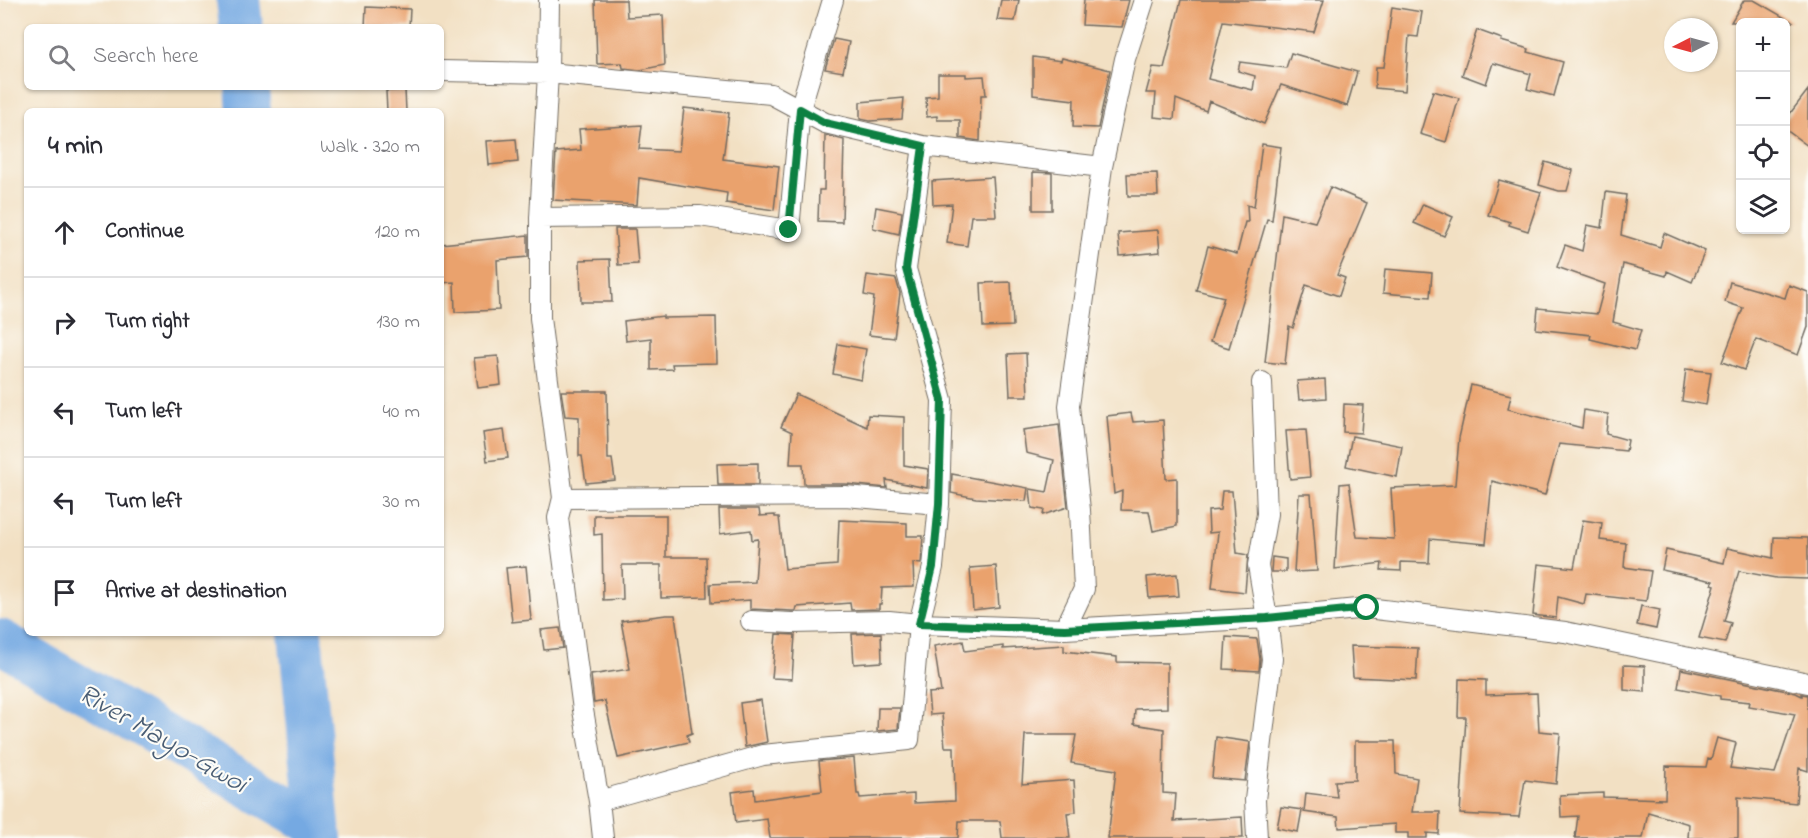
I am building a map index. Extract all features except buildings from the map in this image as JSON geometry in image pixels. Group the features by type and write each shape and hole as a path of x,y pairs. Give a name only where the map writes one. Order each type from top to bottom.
{"street":[{"path":"549,0 548,73 540,218 540,318 563,498 558,518 583,710 603,838"},
{"path":"540,218 700,216 789,230 800,109 833,0"},
{"path":"1065,629 1084,589 1080,510 1069,406 1102,167 1125,59 1144,0"},
{"path":"444,71 548,73 771,94 825,123 923,146 1102,167"},
{"path":"599,801 763,755 909,740 919,624 933,567 939,504 942,400 906,269 923,146"},
{"path":"1257,838 1254,800 1272,659 1258,565 1267,514 1262,382"},
{"path":"563,498 846,496 939,504"},
{"path":"752,621 792,623 889,621 1065,629 1267,618 1367,608 1564,632 1808,683"}],"waterway":[{"path":"238,0 241,24"},
{"path":"247,90 249,108"},
{"path":"300,636 318,826"},
{"name":"River Mayo-Gwoi","path":"0,641 318,826 320,838"}],"route":[{"path":"789,230 800,109 825,123 923,146 906,269 942,400 939,504 933,567 919,624 1065,629 1267,618 1367,608"}]}
